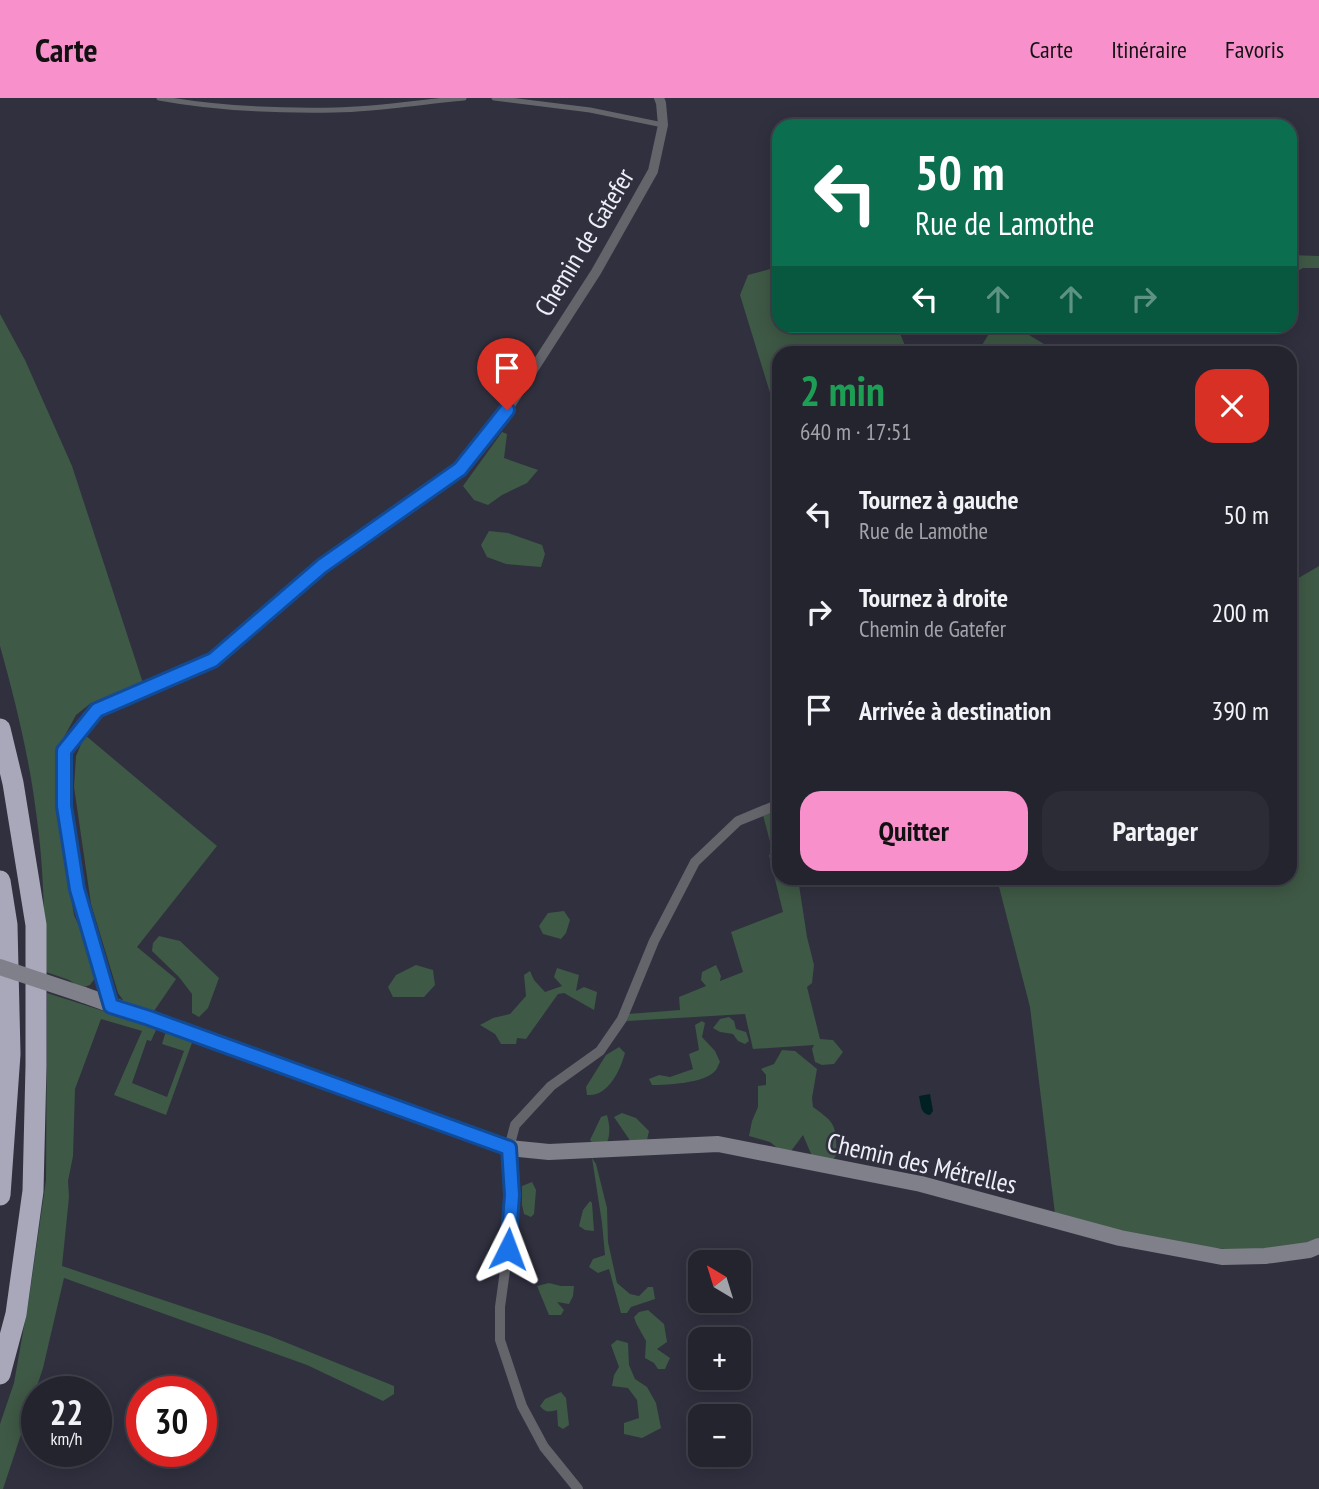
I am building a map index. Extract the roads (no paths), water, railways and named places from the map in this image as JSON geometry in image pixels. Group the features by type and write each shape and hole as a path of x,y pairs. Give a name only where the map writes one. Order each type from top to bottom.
{"highway":[{"path":"0,729 13,783 36,925 36,1066 33,1191 16,1314 0,1374"},
{"path":"0,881 7,925 10,1054 0,1195"}],"street":[{"name":"Chemin de Gatefer","path":"111,1006 77,889 64,806 64,751 97,710 213,660 322,566 460,469 507,410 596,272 653,171 663,125 659,98"},
{"path":"578,1489 544,1447 523,1406 500,1339 500,1307 512,1195 509,1148 515,1125 551,1086 600,1051 622,1019 654,940 695,862 738,821 772,807"},
{"name":"Chemin des Métrelles","path":"0,967 509,1148 549,1152 718,1144 920,1184 1120,1238 1222,1257 1265,1256 1309,1250 1319,1246"}],"lane":[{"path":"159,98 187,103 259,108 337,110 464,98"},
{"path":"494,98 590,110 663,125"}]}
